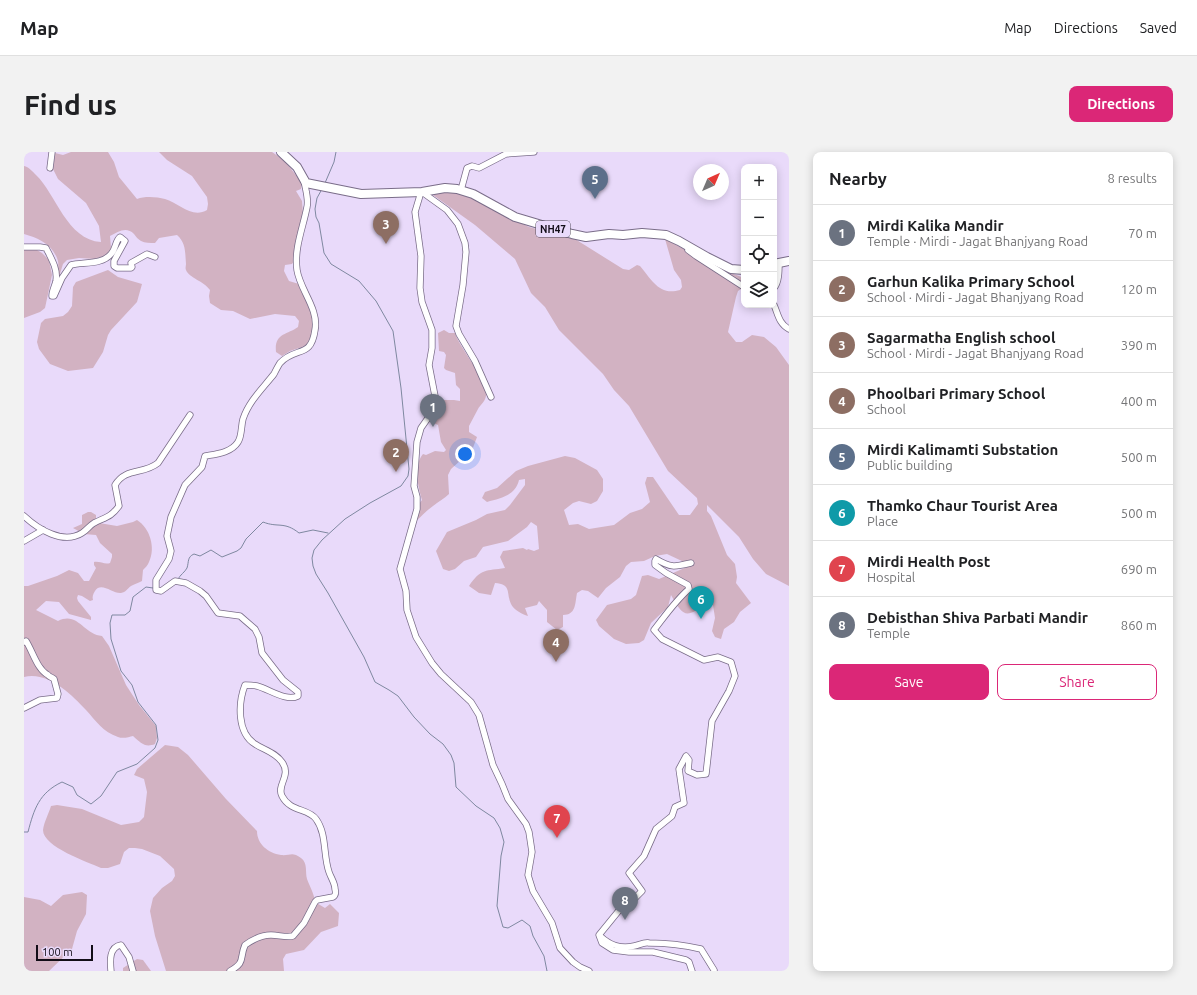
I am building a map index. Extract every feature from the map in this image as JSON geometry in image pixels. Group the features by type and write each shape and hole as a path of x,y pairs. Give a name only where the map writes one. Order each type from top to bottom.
{"highway":[{"path":"280,152 297,167 305,181"},
{"name":"NH47","path":"305,181 362,194 422,192 445,188 461,190 473,194 515,217 572,234 586,237 609,234 623,235 642,233 666,235 731,269 741,270"},
{"path":"777,263 789,262"}],"street":[{"path":"50,168 52,152"},
{"path":"461,190 467,168 472,166 479,168 506,154 534,152"},
{"path":"230,971 238,966 242,959 245,945 270,935 293,936 304,923 317,900 334,898 335,895 335,888 329,871 322,829 316,818 310,813 299,810 285,801 280,791 285,779 286,769 284,764 273,753 254,744 247,738 242,725 240,703 244,685 256,685 271,693 293,698 298,696 298,692 283,680 266,658 260,648 258,633 240,616 218,612 206,596 186,584 176,581 161,591 156,590 156,580 169,559 171,551 167,536 171,517 185,485 202,467 205,456 226,451 234,447 239,442 243,418 254,398 287,356 307,349 312,344 315,330 315,319 297,271 296,259 297,246 308,206 305,181"},
{"path":"491,397 475,361 456,326 463,285 466,252 465,243 458,224 447,210 422,192 415,212 421,256 420,288 422,302 432,330 432,348 429,365 435,396 428,418 421,428 417,442 414,486 417,497 417,509 400,569 406,591 407,610 416,637 428,657 441,674 471,702 479,715 494,765 508,799 528,829 532,852 528,875 533,891 552,923 560,948 573,962 589,971"},
{"path":"24,248 46,248 56,270 56,278 52,296 54,296 62,278 71,264 94,262 109,256 112,254 117,239 120,237 125,241 114,261 114,266 118,268 131,268 131,263 147,254 155,257"},
{"path":"680,241 696,256 741,285"},
{"path":"775,308 784,327 789,329"},
{"path":"24,516 31,523 50,534 64,537 73,536 83,532 88,527 102,519 113,515 119,506 115,485 119,478 130,472 153,468 158,463 190,415"},
{"path":"24,541 43,530"},
{"path":"599,935 621,908 631,902 642,891 629,873 644,856 656,829 672,816 675,807 684,804 679,769 686,756 689,760 688,771 697,775 706,774 712,721 729,691 735,676 731,662 718,657 704,660 662,639 654,630 675,605 678,599 689,589 688,585 655,565 656,559 668,566 678,566 691,563"},
{"path":"24,642 26,641 39,665 47,675 54,679 58,694 57,698 40,700 24,708"},
{"path":"599,935 607,942 619,947 632,946 647,942 685,945 701,949 714,970"},
{"path":"599,935 602,944 613,950 653,952 679,958 689,962 692,971"},
{"path":"111,971 110,959 113,949 121,945 129,957 133,971"}],"shaded area":[{"path":"71,152 108,152 114,162 119,177 137,199 151,197 165,199 196,213 207,210 207,197 192,176 167,160 159,152 272,152 285,161 302,183 301,189 296,191 302,201 303,214 294,261 292,264 285,265 284,271 289,281 299,284 305,293 314,322 312,338 308,345 290,351 282,356 276,352 277,341 279,338 298,327 299,321 295,316 275,314 250,319 233,311 221,310 210,303 210,290 190,275 186,270 184,248 182,241 177,235 159,238 155,243 149,243 141,241 128,230 119,232 110,236 111,248 109,254 95,259 79,258 67,260 63,264 58,280 58,261 53,250 40,240 24,234 24,166 30,169 43,183 63,215 79,233 89,239 101,242 99,226 86,203 58,179 53,169 55,153 63,155"},
{"path":"437,191 450,191 465,195 529,227 575,239 623,269 629,270 637,265 640,266 657,286 667,291 680,290 682,287 681,280 674,270 665,239 721,269 741,277 741,289 738,291 736,297 728,332 736,342 742,342 752,335 764,337 776,347 789,365 789,586 766,574 753,559 739,537 707,505 707,511 711,516 727,555 735,564 737,577 736,583 751,603 740,612 734,622 724,629 721,639 715,637 712,631 715,618 713,605 707,603 690,613 686,613 679,608 671,595 668,607 651,623 644,640 639,643 626,644 614,639 599,626 596,620 607,605 631,599 636,595 642,576 648,575 659,579 687,567 684,562 667,554 655,556 644,561 631,562 626,566 620,577 606,588 598,598 588,591 582,590 577,593 573,611 567,615 563,615 563,627 557,630 547,622 547,610 539,601 537,605 525,608 528,616 518,612 512,606 508,590 504,585 495,583 491,595 479,593 469,586 477,576 484,571 505,568 500,557 503,551 523,548 534,551 539,549 537,526 531,522 527,527 508,541 483,547 476,557 464,561 455,569 449,571 443,569 436,551 447,532 487,514 505,510 525,485 525,479 519,480 514,490 507,496 487,502 482,498 485,492 497,488 516,471 528,466 565,456 575,458 597,470 603,479 603,491 597,501 591,504 579,501 573,503 564,510 569,525 578,524 589,529 614,525 630,513 642,509 650,502 645,483 647,477 653,477 679,515 690,515 698,504 697,498 668,471 629,406 614,390 603,374 559,330 545,307 531,293 515,259 475,225 433,195"},
{"path":"24,250 37,250 42,253 49,260 52,275 45,308 40,312 24,318"},
{"path":"108,270 118,277 142,284 137,302 111,330 103,352 93,368 68,371 50,364 39,349 37,342 41,323 45,319 63,316 68,312 72,306 73,287 76,282"},
{"path":"444,330 449,333 455,333 482,381 486,396 469,426 469,432 477,437 471,453 451,469 448,475 449,494 416,521 419,504 422,500 417,476 420,459 423,454 426,455 435,451 444,452 446,450 441,442 438,425 429,421 434,410 442,400 460,401 460,389 456,385 455,373 444,368 446,355 444,352 439,351 438,333"},
{"path":"88,512 96,515 96,521 99,523 117,526 137,520 142,524 148,533 152,545 152,551 149,563 143,570 142,581 132,585 121,593 100,587 93,594 93,600 90,601 78,595 78,601 91,617 91,620 69,614 59,602 46,601 36,610 58,621 71,619 90,632 102,636 109,646 126,685 139,705 156,726 157,738 155,744 152,745 143,744 133,736 122,738 113,735 100,726 73,697 58,685 42,677 24,677 24,586 57,576 69,570 78,573 84,581 89,581 96,568 94,562 106,564 110,563 112,554 100,543 96,535 84,534 73,528 82,524 82,515"},
{"path":"165,745 178,747 188,755 226,799 257,831 257,836 264,847 276,854 291,854 298,856 303,860 305,862 307,879 315,902 325,908 330,904 339,913 338,926 321,932 304,950 286,954 283,959 284,971 166,971 155,936 150,911 153,898 162,888 172,881 175,876 174,869 160,856 135,848 129,848 124,852 120,864 108,868 101,868 58,848 45,836 43,830 51,806 57,805 82,809 121,825 139,822 144,817 147,792 144,779 134,775 137,769"},
{"path":"82,892 87,895 86,914 77,931 72,949 49,971 24,971 24,897 40,900 51,906 63,895"},
{"path":"137,959 143,960 151,971 123,971 123,968"}],"waterway":[{"path":"325,183 334,162 336,152"},
{"path":"322,189 317,198 315,209 324,253 331,264 359,281 376,301 393,331 401,388 409,469 408,476 401,486 345,519 322,540 314,550 312,558 313,566 316,574 364,657 375,682 398,696 414,717 430,734 443,744 451,755 454,763 456,787 476,806 494,818 500,828 504,842 501,856 497,906 503,927 508,928 522,920 530,926 533,936 544,956 547,971"},
{"path":"178,579 187,568 189,558 192,555 194,554 200,556 211,550 222,557 237,551 241,548 246,539 263,522 289,527 299,533 313,530 328,533"},
{"path":"24,832 28,832 35,809 39,802 54,786 62,782 73,787 77,795 91,804 101,796 117,772 137,764 155,748 158,740 156,725 138,702 132,685 121,671 111,639 110,623 112,615 125,615 130,611 133,597 146,587 153,588"}],"place":[{"name":"Mirdi Kalimamti Substation","path":"595,199"},
{"name":"Sagarmatha English school","path":"386,244"},
{"name":"Mirdi Kalika Mandir","path":"433,427"},
{"name":"Garhun Kalika Primary School","path":"396,472"},
{"name":"Thamko Chaur Tourist Area","path":"701,619"},
{"name":"Phoolbari Primary School","path":"556,662"},
{"name":"Mirdi Health Post","path":"557,838"},
{"name":"Debisthan Shiva Parbati Mandir","path":"625,920"}]}
